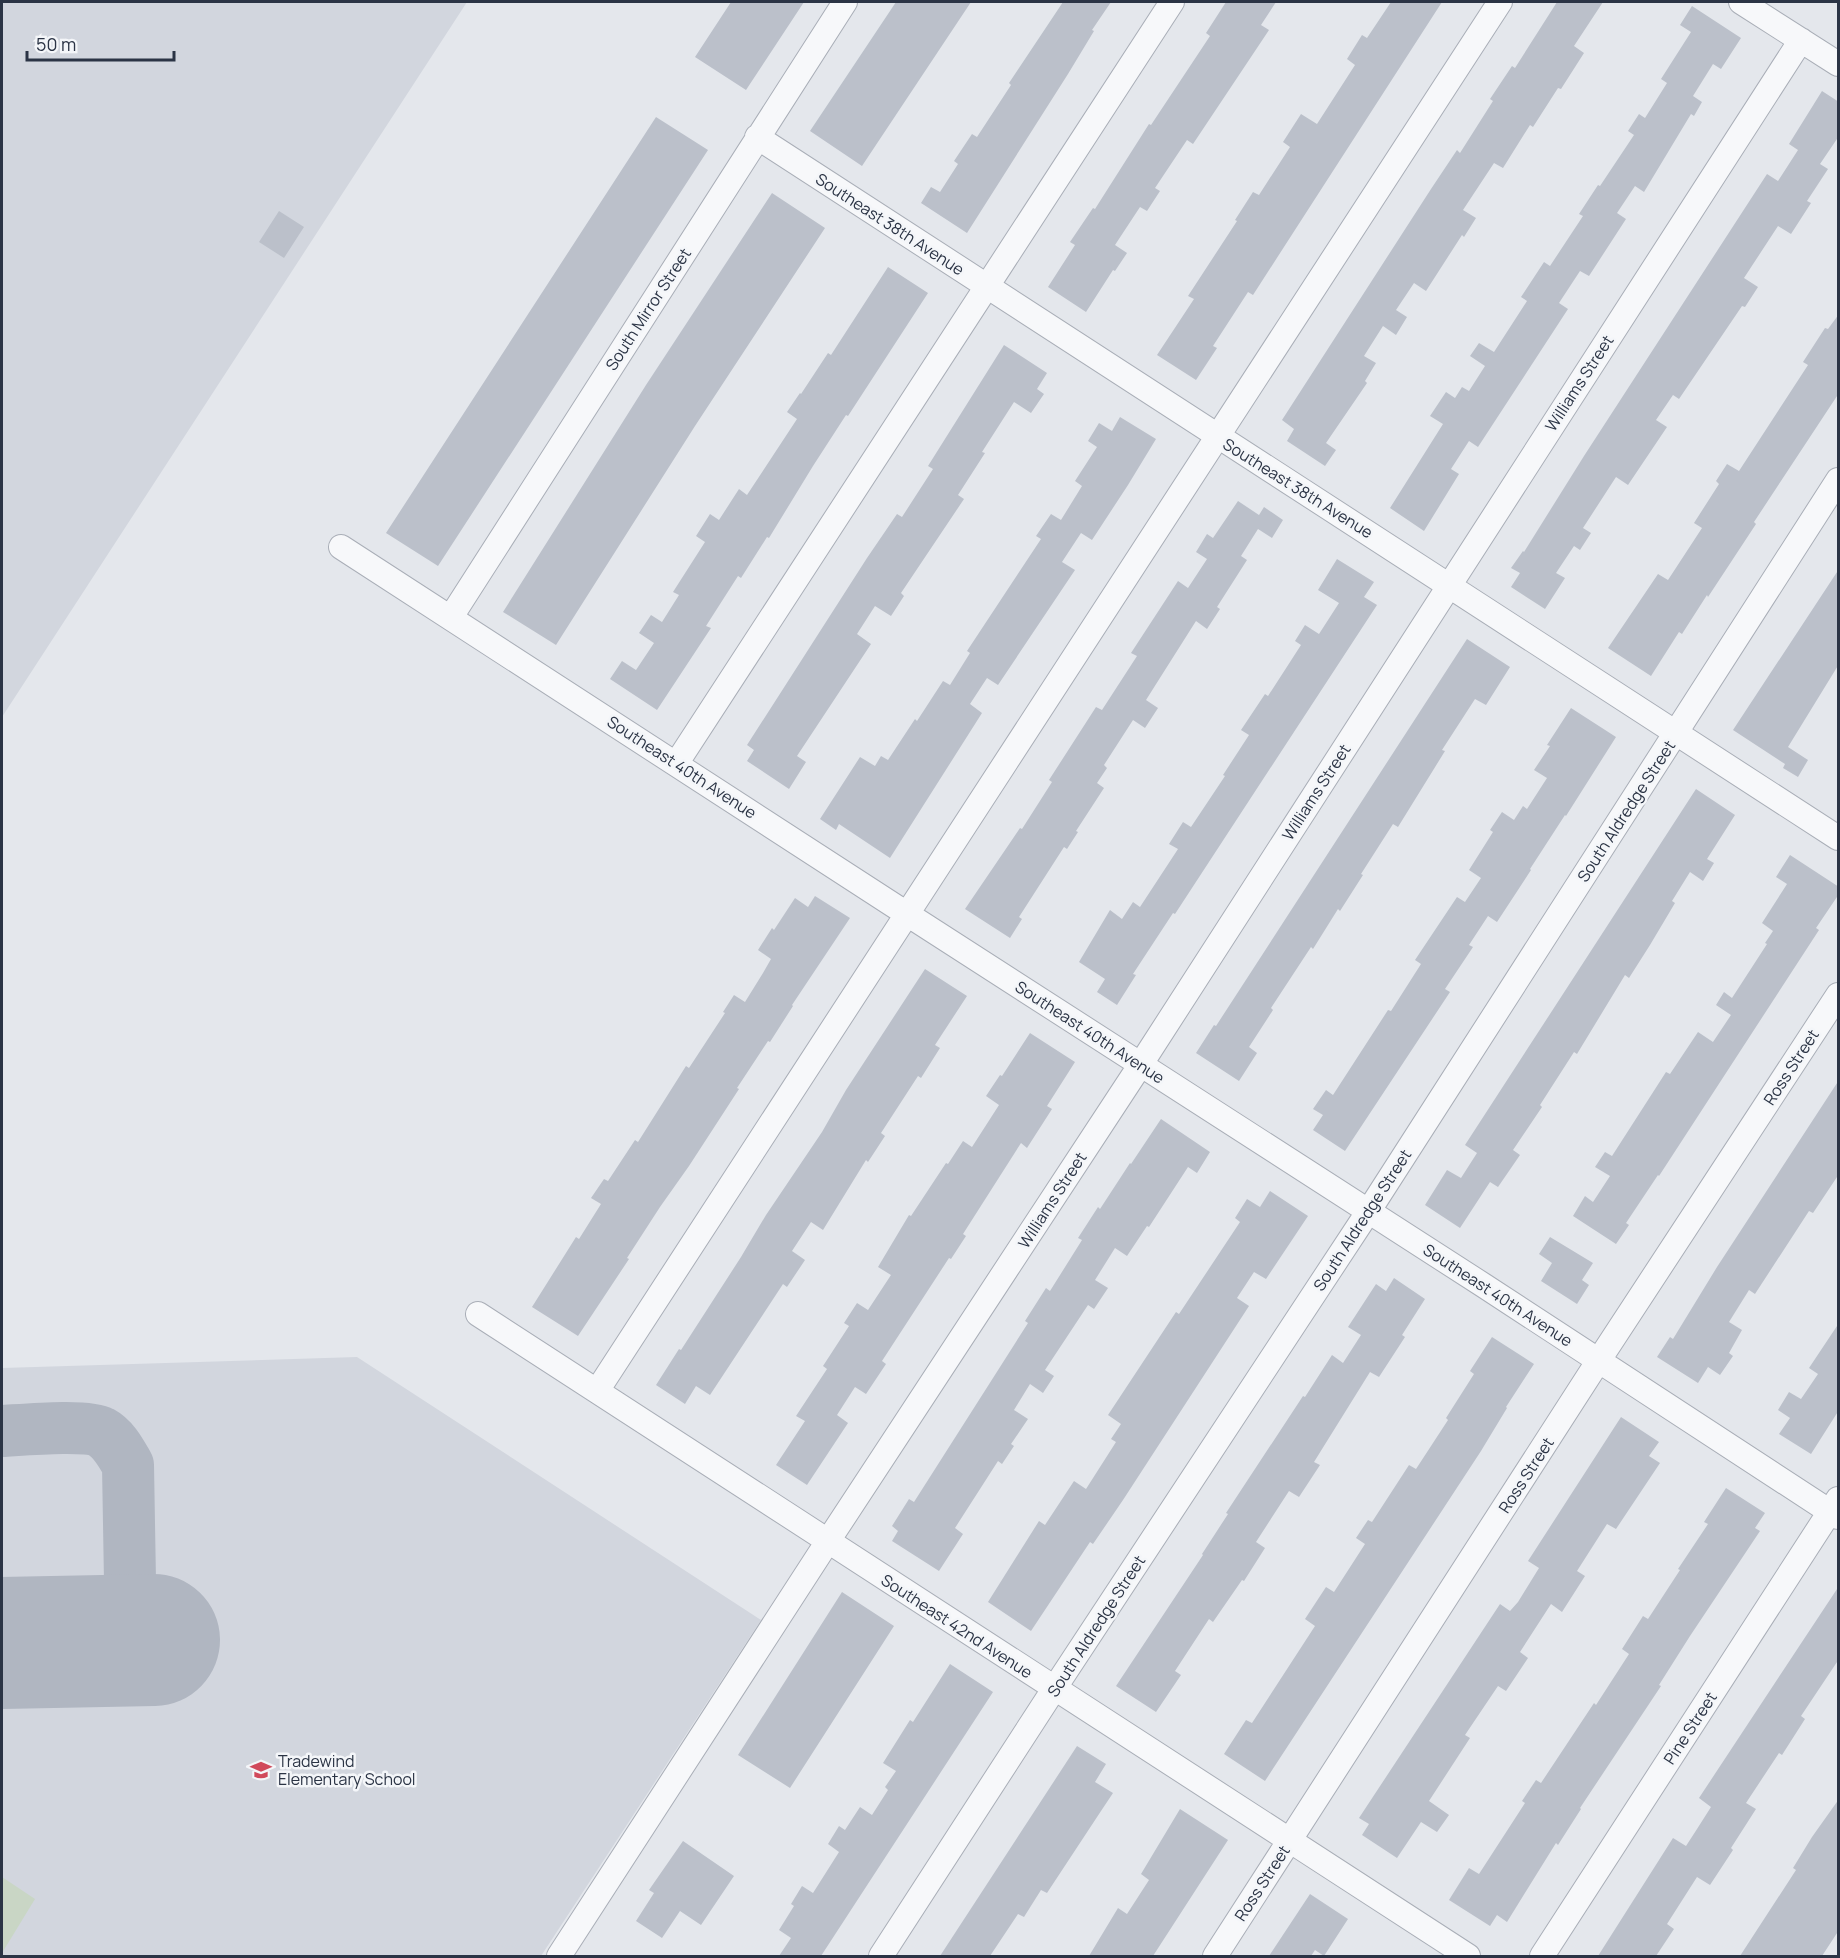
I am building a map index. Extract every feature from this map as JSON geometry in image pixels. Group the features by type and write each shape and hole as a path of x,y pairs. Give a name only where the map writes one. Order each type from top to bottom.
{"street":[{"name":"South Mirror Street","path":"451,617 845,2"},
{"path":"676,764 1172,2"},
{"path":"597,1391 1500,2"},
{"path":"1741,2 1839,64"},
{"name":"Williams Street","path":"559,1956 1141,1064 1801,40"},
{"name":"Southeast 38th Avenue","path":"758,137 1839,838"},
{"name":"South Aldredge Street","path":"881,1956 1368,1212 1839,480"},
{"name":"Southeast 40th Avenue","path":"341,547 1368,1212 1836,1509"},
{"name":"Ross Street","path":"1215,1956 1599,1360 1839,994"},
{"name":"Southeast 42nd Avenue","path":"478,1314 1468,1956"},
{"name":"Pine Street","path":"1542,1956 1836,1509"}],"shaded area":[{"path":"2,2 467,2 2,717"},
{"path":"357,1357 761,1620 541,1956 2,1956 2,1368"}],"green space":[{"path":"2,1877 35,1899 2,1953"}],"building":[{"path":"731,2 804,2 746,90 695,57"},
{"path":"896,2 971,2 862,166 810,131"},
{"path":"1063,2 1111,2 967,233 921,203 931,187 940,192 958,164 954,161 972,134 977,137 1011,85 1009,83"},
{"path":"1226,2 1276,2 1261,25 1269,30 1193,144 1187,140 1155,188 1160,191 1147,211 1140,207 1115,245 1127,253 1086,312 1048,287 1075,245 1070,242 1093,208 1095,209 1149,124 1151,125 1210,36 1206,33"},
{"path":"1391,2 1442,2 1253,295 1248,292 1213,346 1217,348 1196,380 1157,355 1194,299 1188,296 1237,221 1235,220 1253,192 1259,195 1290,147 1283,142 1301,114 1317,124 1355,65 1347,59 1362,35 1367,38"},
{"path":"1557,2 1603,2 1574,46 1584,53 1533,127 1530,125 1503,168 1494,163 1463,210 1476,218 1464,237 1462,235 1426,291 1414,283 1396,310 1407,317 1396,335 1383,326 1364,356 1376,363 1365,381 1367,383 1326,443 1336,450 1325,466 1287,441 1294,429 1282,420 1457,150 1460,153 1493,101 1490,99 1512,66 1515,68"},
{"path":"1692,6 1741,38 1721,69 1713,64 1693,96 1702,102 1694,116 1691,114 1644,192 1635,186 1617,213 1626,219 1589,276 1580,271 1559,303 1568,309 1478,447 1469,441 1451,469 1459,474 1424,531 1390,508 1443,424 1430,416 1446,392 1455,398 1462,387 1469,391 1485,366 1470,356 1479,343 1494,352 1527,301 1521,297 1544,262 1550,266 1583,216 1579,214 1634,135 1628,131 1639,114 1645,118 1667,83 1661,79 1691,32 1680,25"},
{"path":"1822,91 1839,102 1839,136 1820,164 1828,169 1807,201 1811,203 1791,234 1778,226 1744,278 1758,287 1745,307 1742,306 1679,399 1673,395 1656,420 1667,427 1628,485 1616,477 1583,528 1591,533 1580,550 1574,546 1556,573 1565,578 1545,609 1511,587 1520,573 1511,568 1524,552 1767,174 1778,181 1798,150 1789,144"},
{"path":"656,117 708,150 438,566 386,533"},
{"path":"772,193 825,228 695,426 556,645 503,612 646,385"},
{"path":"279,211 304,227 284,258 259,242"},
{"path":"888,267 928,293 848,416 846,415 769,538 767,537 741,578 738,576 706,626 711,628 657,710 610,679 622,661 636,670 654,643 639,633 651,615 662,622 679,595 673,592 705,542 696,536 710,514 719,520 739,489 747,495 797,419 787,412 828,353 831,355"},
{"path":"1839,314 1839,393 1754,522 1756,524 1708,597 1707,595 1682,634 1679,632 1651,676 1608,648 1658,574 1668,580 1702,528 1694,523 1719,484 1716,481 1727,464 1739,471 1808,365 1803,362 1825,328 1828,329"},
{"path":"1004,345 1047,373 1037,389 1044,394 1031,413 1014,402 958,495 964,499 901,593 904,596 891,616 875,606 857,634 871,644 797,756 806,762 789,789 747,761 754,750 747,745 867,558 897,514 902,517 933,469 928,466"},
{"path":"1120,417 1156,439 1092,540 1081,533 1062,562 1075,570 998,685 987,678 970,704 982,713 890,858 839,824 836,830 820,819 860,757 875,766 881,756 888,760 943,681 950,685 970,653 967,651 1041,539 1036,536 1051,514 1061,520 1082,486 1075,481 1097,447 1088,441 1099,423 1112,431"},
{"path":"1238,501 1259,515 1264,507 1283,520 1272,538 1258,529 1241,556 1247,560 1217,607 1220,609 1207,629 1196,621 1146,700 1158,708 1145,728 1133,720 1104,765 1107,768 1097,783 1104,788 1067,849 1064,847 1019,917 1022,919 1010,938 965,909 1020,828 1022,829 1052,782 1049,780 1096,707 1102,710 1137,656 1131,653 1178,581 1188,588 1207,559 1196,552 1207,534 1213,538"},
{"path":"1337,559 1374,582 1364,597 1377,605 1175,914 1173,913 1133,974 1136,975 1117,1005 1097,992 1105,979 1079,962 1110,910 1122,919 1133,902 1140,907 1178,849 1169,844 1183,822 1191,827 1249,735 1241,730 1265,694 1268,696 1301,645 1295,641 1305,625 1319,634 1339,603 1318,590"},
{"path":"1839,569 1839,664 1788,747 1808,760 1798,777 1783,768 1785,764 1733,730"},
{"path":"1467,639 1510,667 1486,705 1475,699 1442,750 1445,751 1398,827 1393,824 1340,911 1338,909 1271,1008 1273,1010 1249,1047 1257,1053 1239,1081 1196,1053 1214,1025 1216,1026"},
{"path":"1571,708 1616,737 1497,922 1488,916 1469,945 1473,947 1445,989 1450,992 1345,1151 1313,1130 1323,1115 1313,1109 1326,1090 1333,1095 1388,1010 1391,1011 1421,964 1415,960 1457,897 1465,902 1481,878 1469,870 1493,832 1490,830 1502,812 1514,820 1523,806 1527,809 1547,778 1534,770"},
{"path":"1696,789 1735,815 1707,859 1714,863 1703,881 1690,872 1672,901 1675,903 1629,978 1625,975 1577,1054 1574,1052 1540,1105 1542,1107 1513,1150 1520,1155 1498,1187 1490,1182 1460,1228 1425,1205 1447,1170 1461,1178 1477,1153 1465,1145"},
{"path":"1790,855 1839,887 1839,894 1816,928 1819,930 1626,1223 1629,1225 1616,1244 1573,1216 1585,1196 1593,1202 1610,1176 1595,1167 1605,1152 1612,1156 1666,1072 1670,1074 1698,1032 1713,1042 1731,1015 1716,1005 1724,992 1732,998 1767,944 1765,943 1773,931 1762,923 1787,884 1776,877"},
{"path":"815,896 850,918 770,1042 768,1041 737,1088 739,1089 578,1336 532,1307 576,1237 579,1239 601,1204 591,1198 604,1179 608,1181 635,1140 638,1142 686,1066 689,1068 725,1013 723,1012 734,995 745,1002 771,959 758,950 772,928 774,930 795,898 808,907"},
{"path":"925,969 967,996 935,1045 940,1048 921,1078 918,1076 881,1133 885,1136 868,1162 866,1160 823,1230 811,1222 792,1251 805,1260 787,1287 783,1284 710,1395 696,1386 685,1404 656,1385 822,1132 846,1090"},
{"path":"1030,1033 1075,1062 1047,1106 1052,1109 1027,1148 1021,1143 963,1234 966,1236 951,1259 949,1258 882,1361 886,1364 866,1394 855,1387 837,1415 848,1423 807,1485 776,1465 805,1421 796,1416 827,1369 823,1366 849,1326 844,1323 857,1303 868,1310 891,1275 878,1267 909,1215 911,1216 963,1141 972,1147 999,1105 986,1096"},
{"path":"1839,1080 1839,1174 1813,1213 1809,1211 1755,1294 1749,1290 1729,1322 1742,1330 1729,1353 1733,1356 1720,1375 1708,1367 1698,1383 1657,1357 1670,1337 1673,1339 1717,1267"},
{"path":"1161,1119 1210,1152 1197,1173 1188,1167 1127,1256 1115,1248 1095,1280 1108,1288 1094,1309 1088,1305 1045,1370 1054,1376 1043,1393 1030,1384 1014,1410 1028,1419 1011,1444 1014,1446 1002,1464 998,1461 955,1528 963,1534 939,1571 892,1541 898,1531 892,1526 909,1499 914,1502 1028,1323 1025,1321 1046,1288 1050,1291 1082,1240 1078,1238"},
{"path":"1270,1191 1308,1216 1266,1279 1254,1272 1237,1298 1249,1306 1123,1500 1093,1544 1090,1542 1031,1631 988,1602 1039,1521 1045,1525 1074,1481 1086,1489 1116,1442 1111,1439 1121,1424 1108,1415 1176,1312 1179,1314 1240,1222 1235,1218 1247,1199 1260,1207"},
{"path":"1550,1237 1593,1263 1582,1280 1589,1285 1577,1304 1541,1281 1552,1263 1539,1254"},
{"path":"1394,1278 1425,1299 1402,1335 1405,1337 1379,1377 1370,1372 1314,1462 1320,1465 1299,1497 1289,1491 1256,1542 1265,1548 1213,1622 1209,1619 1175,1671 1181,1675 1156,1712 1116,1686 1203,1555 1228,1514 1226,1513 1303,1396 1305,1397 1332,1355 1343,1363 1361,1335 1348,1327 1376,1284 1386,1291"},
{"path":"1839,1323 1839,1410 1811,1454 1779,1434 1790,1418 1778,1410 1789,1392 1801,1399 1818,1374 1809,1368"},
{"path":"1492,1337 1534,1364 1481,1451 1265,1781 1224,1754 1246,1720 1252,1723 1315,1626 1305,1619 1326,1587 1334,1592 1365,1544 1356,1538 1368,1520 1372,1522 1409,1465 1416,1469 1448,1420 1446,1418 1474,1374 1470,1371"},
{"path":"1621,1417 1659,1442 1649,1456 1660,1463 1616,1529 1607,1524 1577,1571 1585,1576 1562,1612 1551,1604 1520,1652 1528,1658 1506,1691 1498,1686 1465,1735 1470,1738 1429,1801 1449,1815 1437,1832 1421,1822 1397,1858 1362,1835 1369,1824 1359,1818 1500,1604 1510,1611 1518,1602 1539,1568 1528,1561"},
{"path":"1726,1488 1765,1513 1755,1528 1760,1531 1507,1922 1497,1915 1490,1926 1449,1900 1469,1868 1479,1874 1525,1803 1522,1801 1536,1780 1541,1783 1594,1703 1596,1705 1629,1654 1622,1649 1643,1616 1648,1619 1680,1570 1678,1569 1708,1524 1704,1522"},
{"path":"1839,1586 1839,1659 1801,1716 1805,1719 1782,1755 1779,1753 1746,1803 1756,1809 1731,1848 1733,1850 1710,1885 1697,1877 1667,1924 1674,1929 1656,1956 1598,1956 1673,1838 1686,1846 1711,1807 1699,1798"},
{"path":"842,1592 894,1626 790,1788 738,1755"},
{"path":"950,1664 993,1692 821,1956 779,1956 791,1938 779,1930 794,1906 791,1904 802,1886 813,1893 839,1852 828,1844 839,1826 845,1830 860,1807 872,1815 888,1790 885,1787 896,1771 883,1763 910,1720 913,1722"},
{"path":"1077,1746 1106,1764 1095,1782 1113,1793 1047,1893 1041,1890 1024,1917 1018,1914 990,1956 940,1956"},
{"path":"1839,1799 1839,1930 1822,1956 1740,1956 1796,1870 1793,1868 1812,1837"},
{"path":"1180,1809 1228,1840 1153,1956 1089,1956 1118,1908 1127,1914 1149,1880 1141,1874"},
{"path":"683,1841 734,1876 701,1925 680,1911 662,1938 636,1921 654,1893 649,1890"},
{"path":"1310,1894 1348,1919 1324,1956 1315,1950 1311,1956 1269,1956"}],"taxiway":[{"path":"2,1431 53,1428 94,1430 106,1435 120,1451 128,1465 131,1640"}],"runway":[{"path":"2,1643 154,1640"}],"place":[{"name":"Tradewind Elementary School","path":"261,1770"}]}
